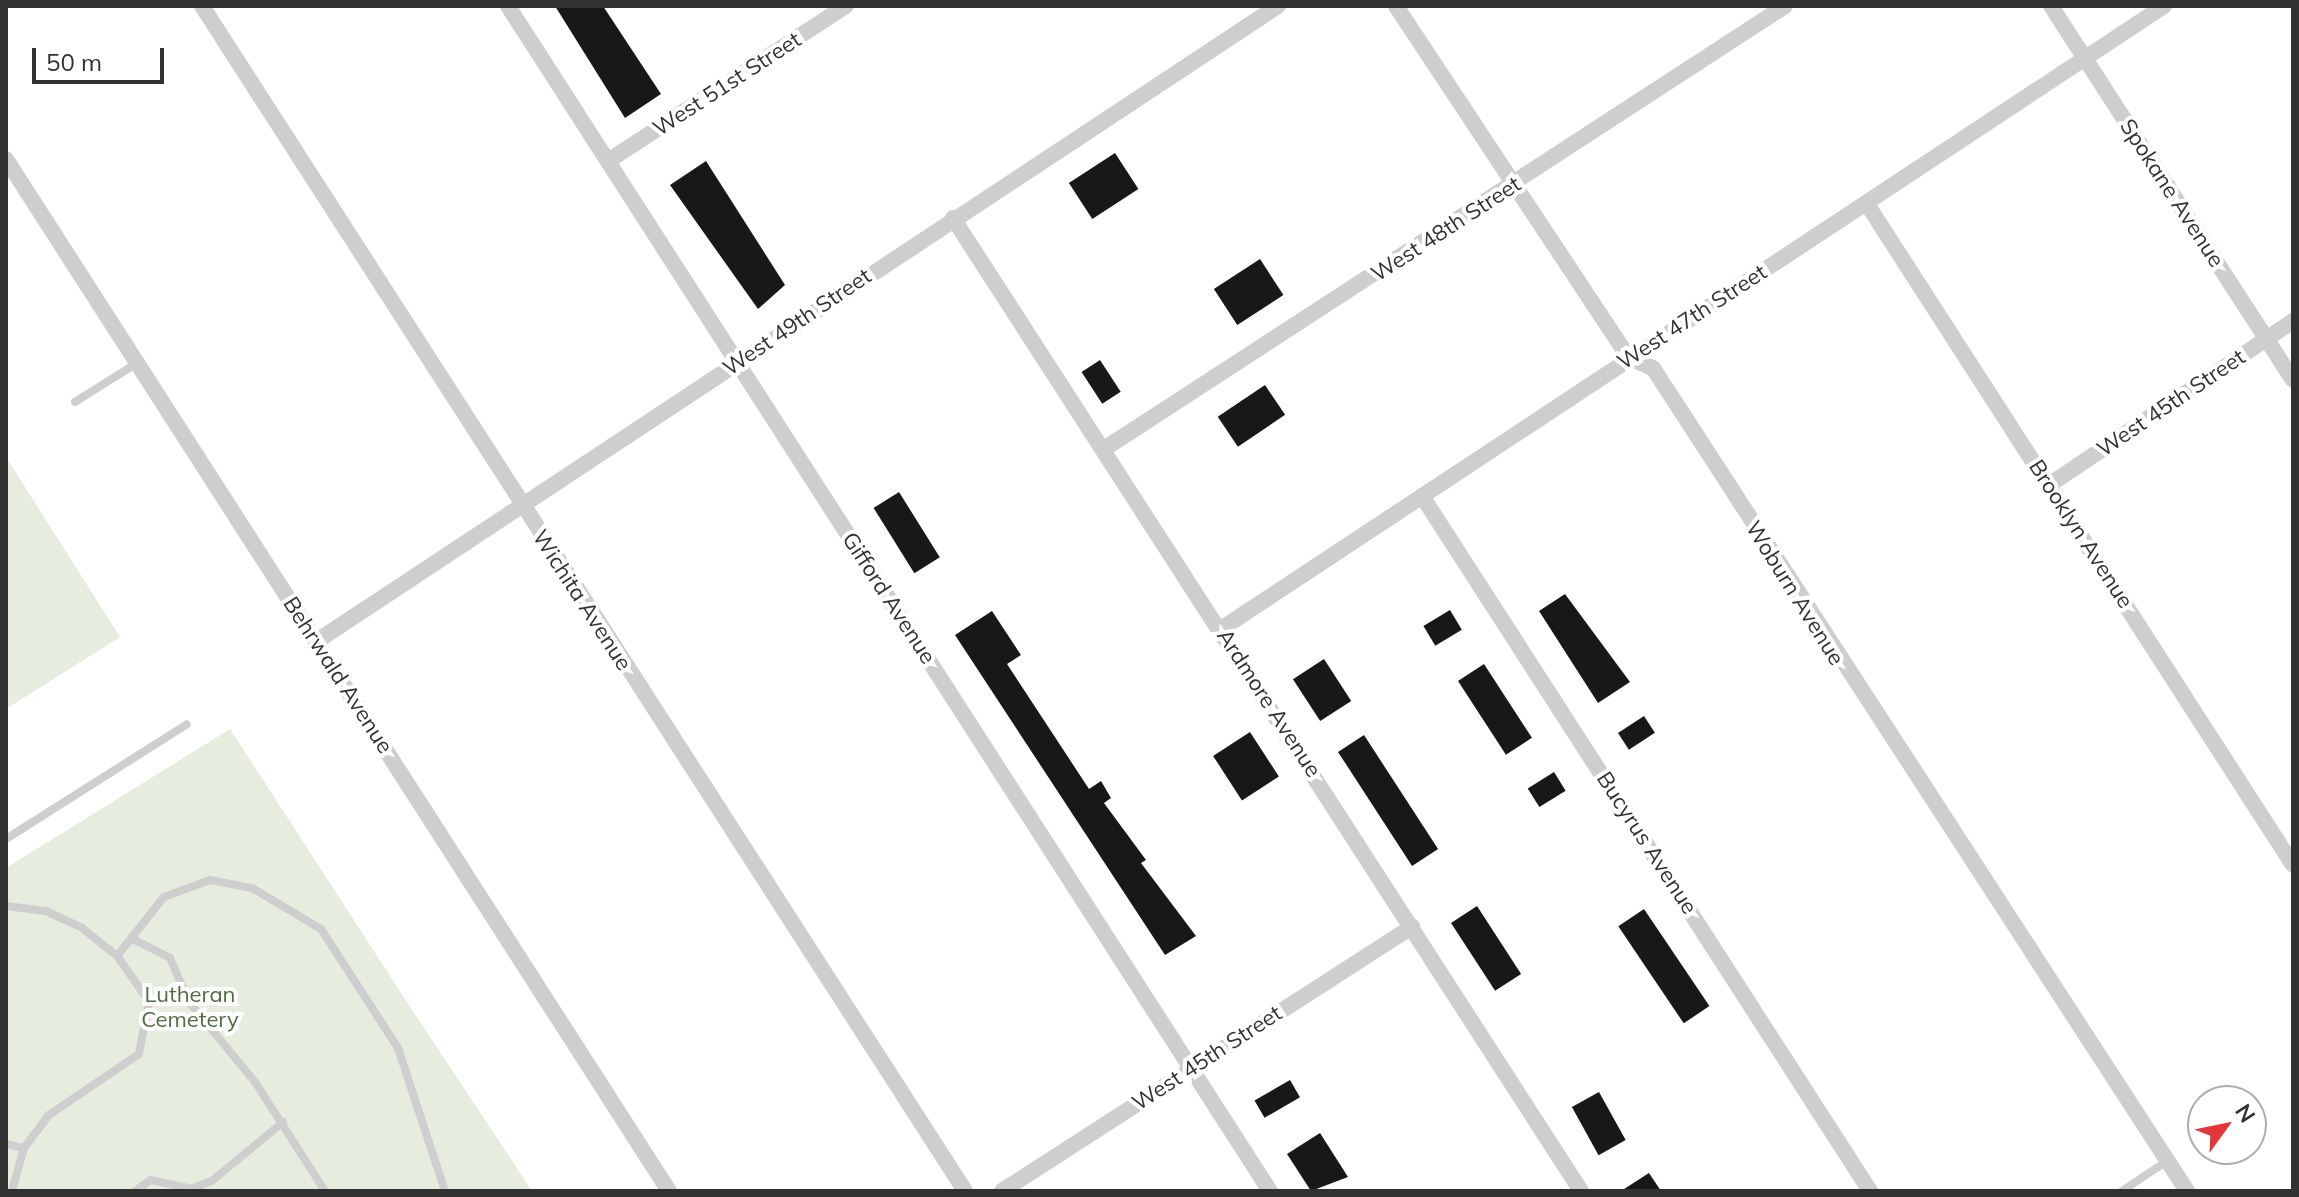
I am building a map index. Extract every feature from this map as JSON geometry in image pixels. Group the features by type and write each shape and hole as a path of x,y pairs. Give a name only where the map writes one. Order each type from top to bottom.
{"street":[{"name":"Wichita Avenue","path":"202,6 521,507 965,1191"},
{"name":"Gifford Avenue","path":"508,6 1270,1191"},
{"name":"West 51st Street","path":"608,161 846,6"},
{"name":"West 49th Street","path":"317,641 1278,6"},
{"name":"Woburn Avenue","path":"1396,6 1629,358 1653,368 2187,1191"},
{"name":"West 48th Street","path":"1104,449 1513,186 1785,6"},
{"name":"Spokane Avenue","path":"2051,6 2293,380"},
{"name":"West 47th Street","path":"1221,629 2164,6"},
{"name":"Behrwald Avenue","path":"6,159 669,1191"},
{"name":"Brooklyn Avenue","path":"1867,204 2293,865"},
{"name":"Ardmore Avenue","path":"953,218 1581,1191"},
{"name":"West 45th Street","path":"2049,485 2293,321"},
{"name":"Bucyrus Avenue","path":"1422,496 1870,1191"},
{"name":"West 45th Street","path":"1002,1191 1412,927"}],"lane":[{"path":"75,402 137,363"},
{"path":"6,839 187,724"},
{"path":"117,956 135,940 164,897 210,880 252,888 321,929 398,1048 445,1191"},
{"path":"6,906 63,918 117,956 149,1001 139,1054 63,1101 24,1148 12,1191"},
{"path":"135,940 164,952 189,1002 283,1122 325,1191"},
{"path":"149,1001 189,1002"},
{"path":"135,1191 151,1180 192,1189 213,1180 283,1122"},
{"path":"6,1144 24,1148"},
{"path":"2122,1191 2168,1161"}],"green space":[{"path":"6,457 120,637 6,709"},
{"name":"Lutheran Cemetery","path":"230,729 532,1191 6,1191 6,868"}],"building":[{"path":"555,6 603,6 661,94 625,118"},
{"path":"1115,153 1138,189 1092,219 1069,183"},
{"path":"706,161 785,285 758,309 670,185"},
{"path":"1260,259 1283,295 1237,325 1214,289"},
{"path":"1100,360 1121,392 1102,404 1082,372"},
{"path":"1265,385 1285,415 1238,447 1218,417"},
{"path":"899,492 940,557 914,573 874,508"},
{"path":"1565,594 1630,682 1598,703 1539,611"},
{"path":"1450,610 1462,630 1435,646 1423,626"},
{"path":"992,611 1021,655 1007,664 1089,789 1101,781 1111,798 1104,803 1146,860 1141,863 1196,936 1165,955 955,635"},
{"path":"1324,659 1351,701 1320,721 1293,679"},
{"path":"1484,664 1532,738 1506,755 1458,681"},
{"path":"1644,716 1655,733 1629,750 1618,733"},
{"path":"1250,732 1279,776 1242,800 1213,756"},
{"path":"1364,735 1438,849 1412,866 1338,752"},
{"path":"1554,772 1566,791 1539,807 1528,788"},
{"path":"1477,906 1521,974 1495,991 1451,923"},
{"path":"1644,909 1709,1006 1684,1023 1618,926"},
{"path":"1290,1080 1300,1097 1264,1118 1254,1100"},
{"path":"1599,1092 1626,1140 1599,1155 1572,1107"},
{"path":"1320,1133 1348,1177 1311,1191 1287,1154"},
{"path":"1649,1173 1661,1191 1621,1191"}]}
